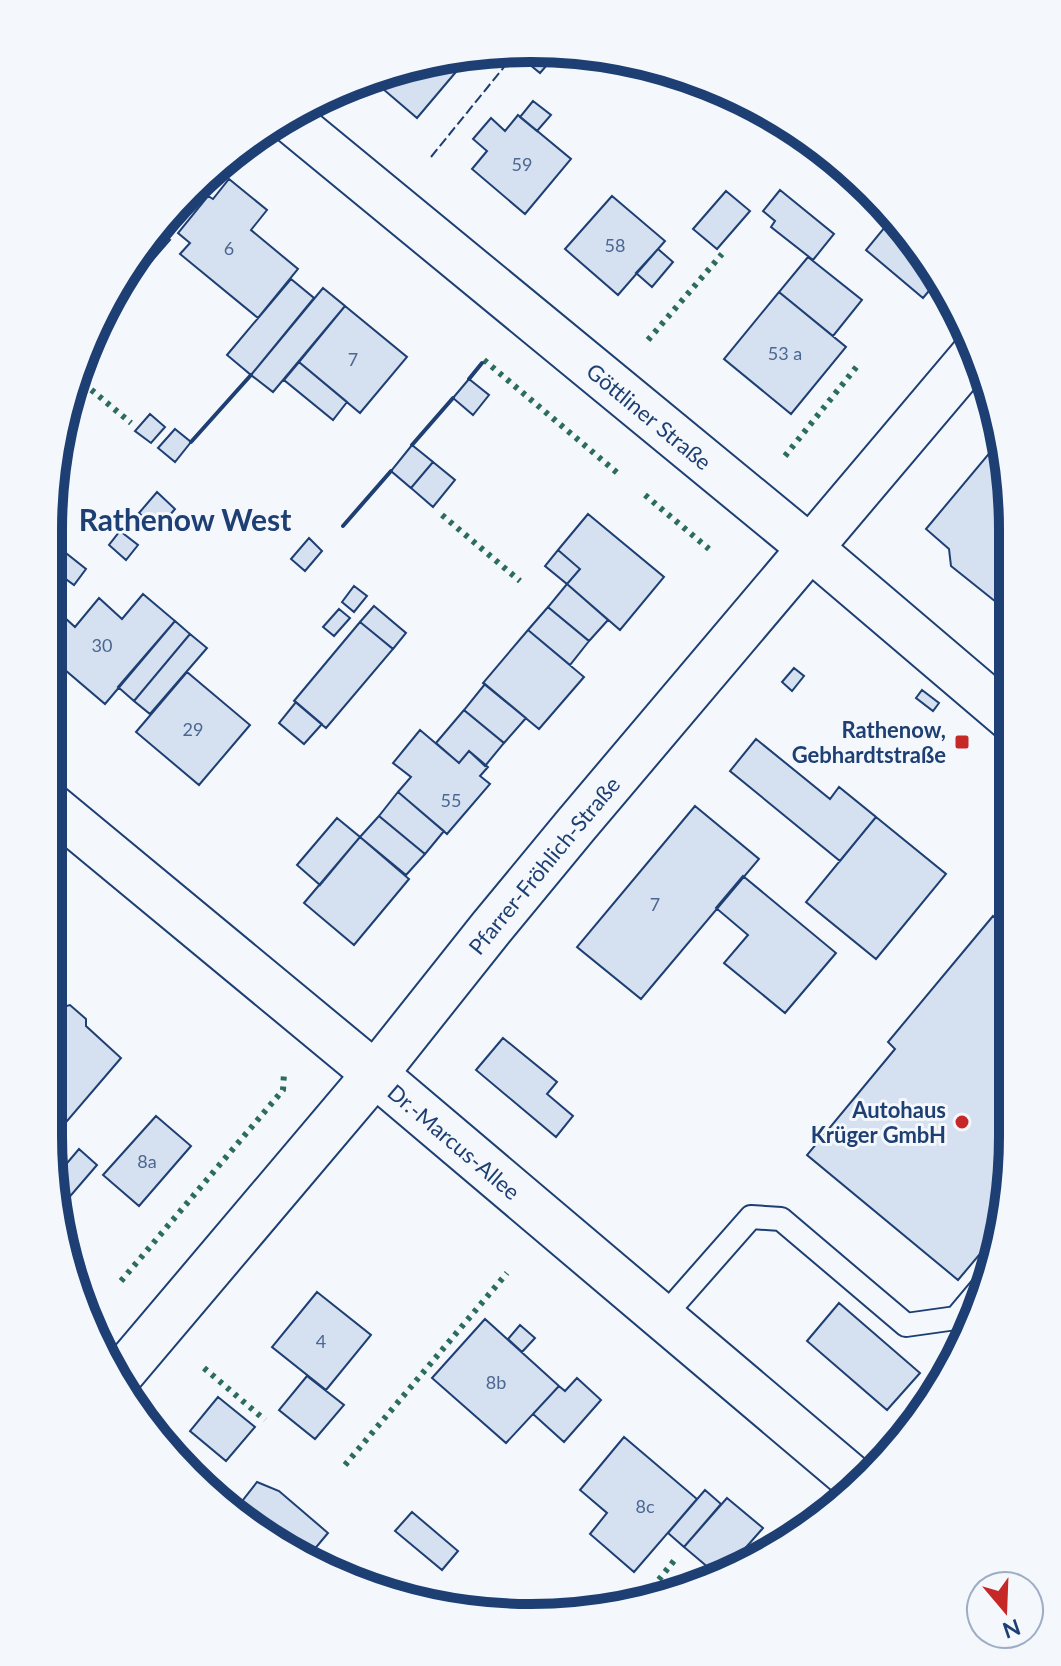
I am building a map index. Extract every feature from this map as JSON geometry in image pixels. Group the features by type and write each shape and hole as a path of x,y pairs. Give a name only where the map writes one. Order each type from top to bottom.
{"street":[{"name":"Göttliner Straße","path":"296,125 809,547 999,709"},
{"name":"Pfarrer-Fröhlich-Straße","path":"125,1370 375,1074 491,928 809,547 967,362"},
{"name":"Dr.-Marcus-Allee","path":"62,815 375,1074 851,1477"}],"lane":[{"path":"663,1317 751,1217 781,1219 906,1325 956,1318 967,1305"}],"building":[{"path":"527,62 549,63 540,73"},
{"path":"460,68 417,118 381,87"},
{"path":"533,101 551,115 537,131 520,117"},
{"path":"518,115 571,159 525,214 472,169 487,151 473,139 491,118 505,131"},
{"path":"229,179 267,210 251,230 298,269 258,318 180,254 190,243 178,233 208,196 213,199"},
{"path":"780,190 834,234 813,260 771,227 775,221 763,211"},
{"path":"726,191 750,211 717,249 693,229"},
{"path":"612,196 665,241 618,295 565,249"},
{"path":"886,226 931,288 923,298 866,250"},
{"path":"166,237 170,240 141,273 141,270"},
{"path":"658,249 673,262 652,287 636,273"},
{"path":"808,257 862,300 833,336 779,292"},
{"path":"291,279 314,298 251,375 227,355"},
{"path":"323,288 345,306 273,392 251,375"},
{"path":"779,292 846,347 791,414 724,359"},
{"path":"345,306 407,357 360,413 299,362"},
{"path":"299,362 347,402 333,420 284,380"},
{"path":"469,379 489,395 473,415 453,398"},
{"path":"150,414 165,427 151,443 135,431"},
{"path":"175,429 191,442 175,462 158,448"},
{"path":"412,445 433,462 411,488 391,471"},
{"path":"992,450 998,500 999,604 951,566 949,549 926,529"},
{"path":"433,462 455,480 433,507 411,488"},
{"path":"157,492 175,509 158,529 139,513"},
{"path":"588,514 664,577 620,630 567,584 580,569 558,550"},
{"path":"120,531 138,545 126,560 109,545"},
{"path":"309,538 322,551 305,571 291,559"},
{"path":"62,550 86,569 74,585 62,579"},
{"path":"558,550 580,569 567,584 545,566"},
{"path":"567,584 608,620 589,641 548,607"},
{"path":"354,586 367,596 354,612 342,602"},
{"path":"143,594 175,621 105,704 62,667 62,619 64,617 75,627 99,598 122,619"},
{"path":"374,606 406,633 393,649 360,622"},
{"path":"548,607 589,641 570,665 528,630"},
{"path":"339,609 350,618 334,636 323,627"},
{"path":"175,621 190,634 134,701 118,687"},
{"path":"360,622 393,649 326,728 294,701"},
{"path":"528,630 584,677 539,729 483,683"},
{"path":"190,634 207,648 150,714 134,701"},
{"path":"794,668 804,676 792,691 782,682"},
{"path":"187,672 250,725 199,785 136,732"},
{"path":"485,684 526,718 504,743 464,710"},
{"path":"922,690 939,703 933,711 916,698"},
{"path":"296,702 322,724 304,744 279,723"},
{"path":"464,710 504,743 485,766 469,751 459,763 436,743"},
{"path":"420,730 459,763 469,751 488,767 480,776 490,784 447,834 398,792 411,777 393,763"},
{"path":"756,739 830,799 839,787 876,817 840,861 730,771"},
{"path":"398,792 444,831 425,854 379,816"},
{"path":"695,806 759,859 641,999 577,947"},
{"path":"379,816 425,854 406,875 360,837"},
{"path":"876,817 946,874 876,959 806,902"},
{"path":"337,818 360,837 320,885 297,865"},
{"path":"360,837 409,879 354,945 304,903"},
{"path":"743,876 836,953 785,1013 724,963 748,935 716,908"},
{"path":"993,916 999,921 999,1136 995,1197 985,1248 958,1280 807,1155 895,1049 888,1042"},
{"path":"70,1005 86,1019 86,1026 121,1058 62,1127 62,1006"},
{"path":"503,1038 557,1082 547,1094 573,1116 556,1137 476,1070"},
{"path":"156,1116 191,1146 139,1206 103,1175"},
{"path":"79,1149 97,1165 67,1200 63,1168"},
{"path":"317,1292 371,1335 326,1390 272,1347"},
{"path":"839,1303 920,1373 887,1410 807,1341"},
{"path":"485,1319 559,1386 506,1443 432,1378"},
{"path":"520,1325 535,1338 522,1352 508,1339"},
{"path":"307,1376 344,1405 315,1439 279,1410"},
{"path":"577,1378 601,1400 564,1442 533,1414 559,1386 565,1391"},
{"path":"218,1397 255,1427 226,1461 190,1431"},
{"path":"624,1437 697,1499 634,1572 590,1534 607,1513 580,1490"},
{"path":"257,1482 279,1491 328,1533 313,1551 240,1503"},
{"path":"705,1490 721,1504 684,1547 668,1533"},
{"path":"727,1498 763,1528 739,1556 709,1568 684,1547"},
{"path":"412,1512 458,1551 442,1570 395,1531"}],"hedge":[{"path":"648,340 722,254"},
{"path":"484,360 621,476"},
{"path":"785,456 858,365"},
{"path":"85,385 131,423"},
{"path":"645,495 709,549"},
{"path":"442,515 520,581"},
{"path":"121,1281 283,1090 284,1073"},
{"path":"345,1465 507,1273"},
{"path":"204,1368 265,1420"},
{"path":"652,1588 677,1557"}],"fence":[{"path":"431,157 504,67"}],"wall":[{"path":"469,379 482,363"},
{"path":"191,442 251,375"},
{"path":"412,445 453,398"},
{"path":"343,526 391,471"}],"place":[{"name":"Rathenow, Gebhardtstraße","path":"962,742"},
{"name":"Autohaus Krüger GmbH","path":"962,1122"}],"district":[{"name":"Rathenow West","path":"185,519"}]}
